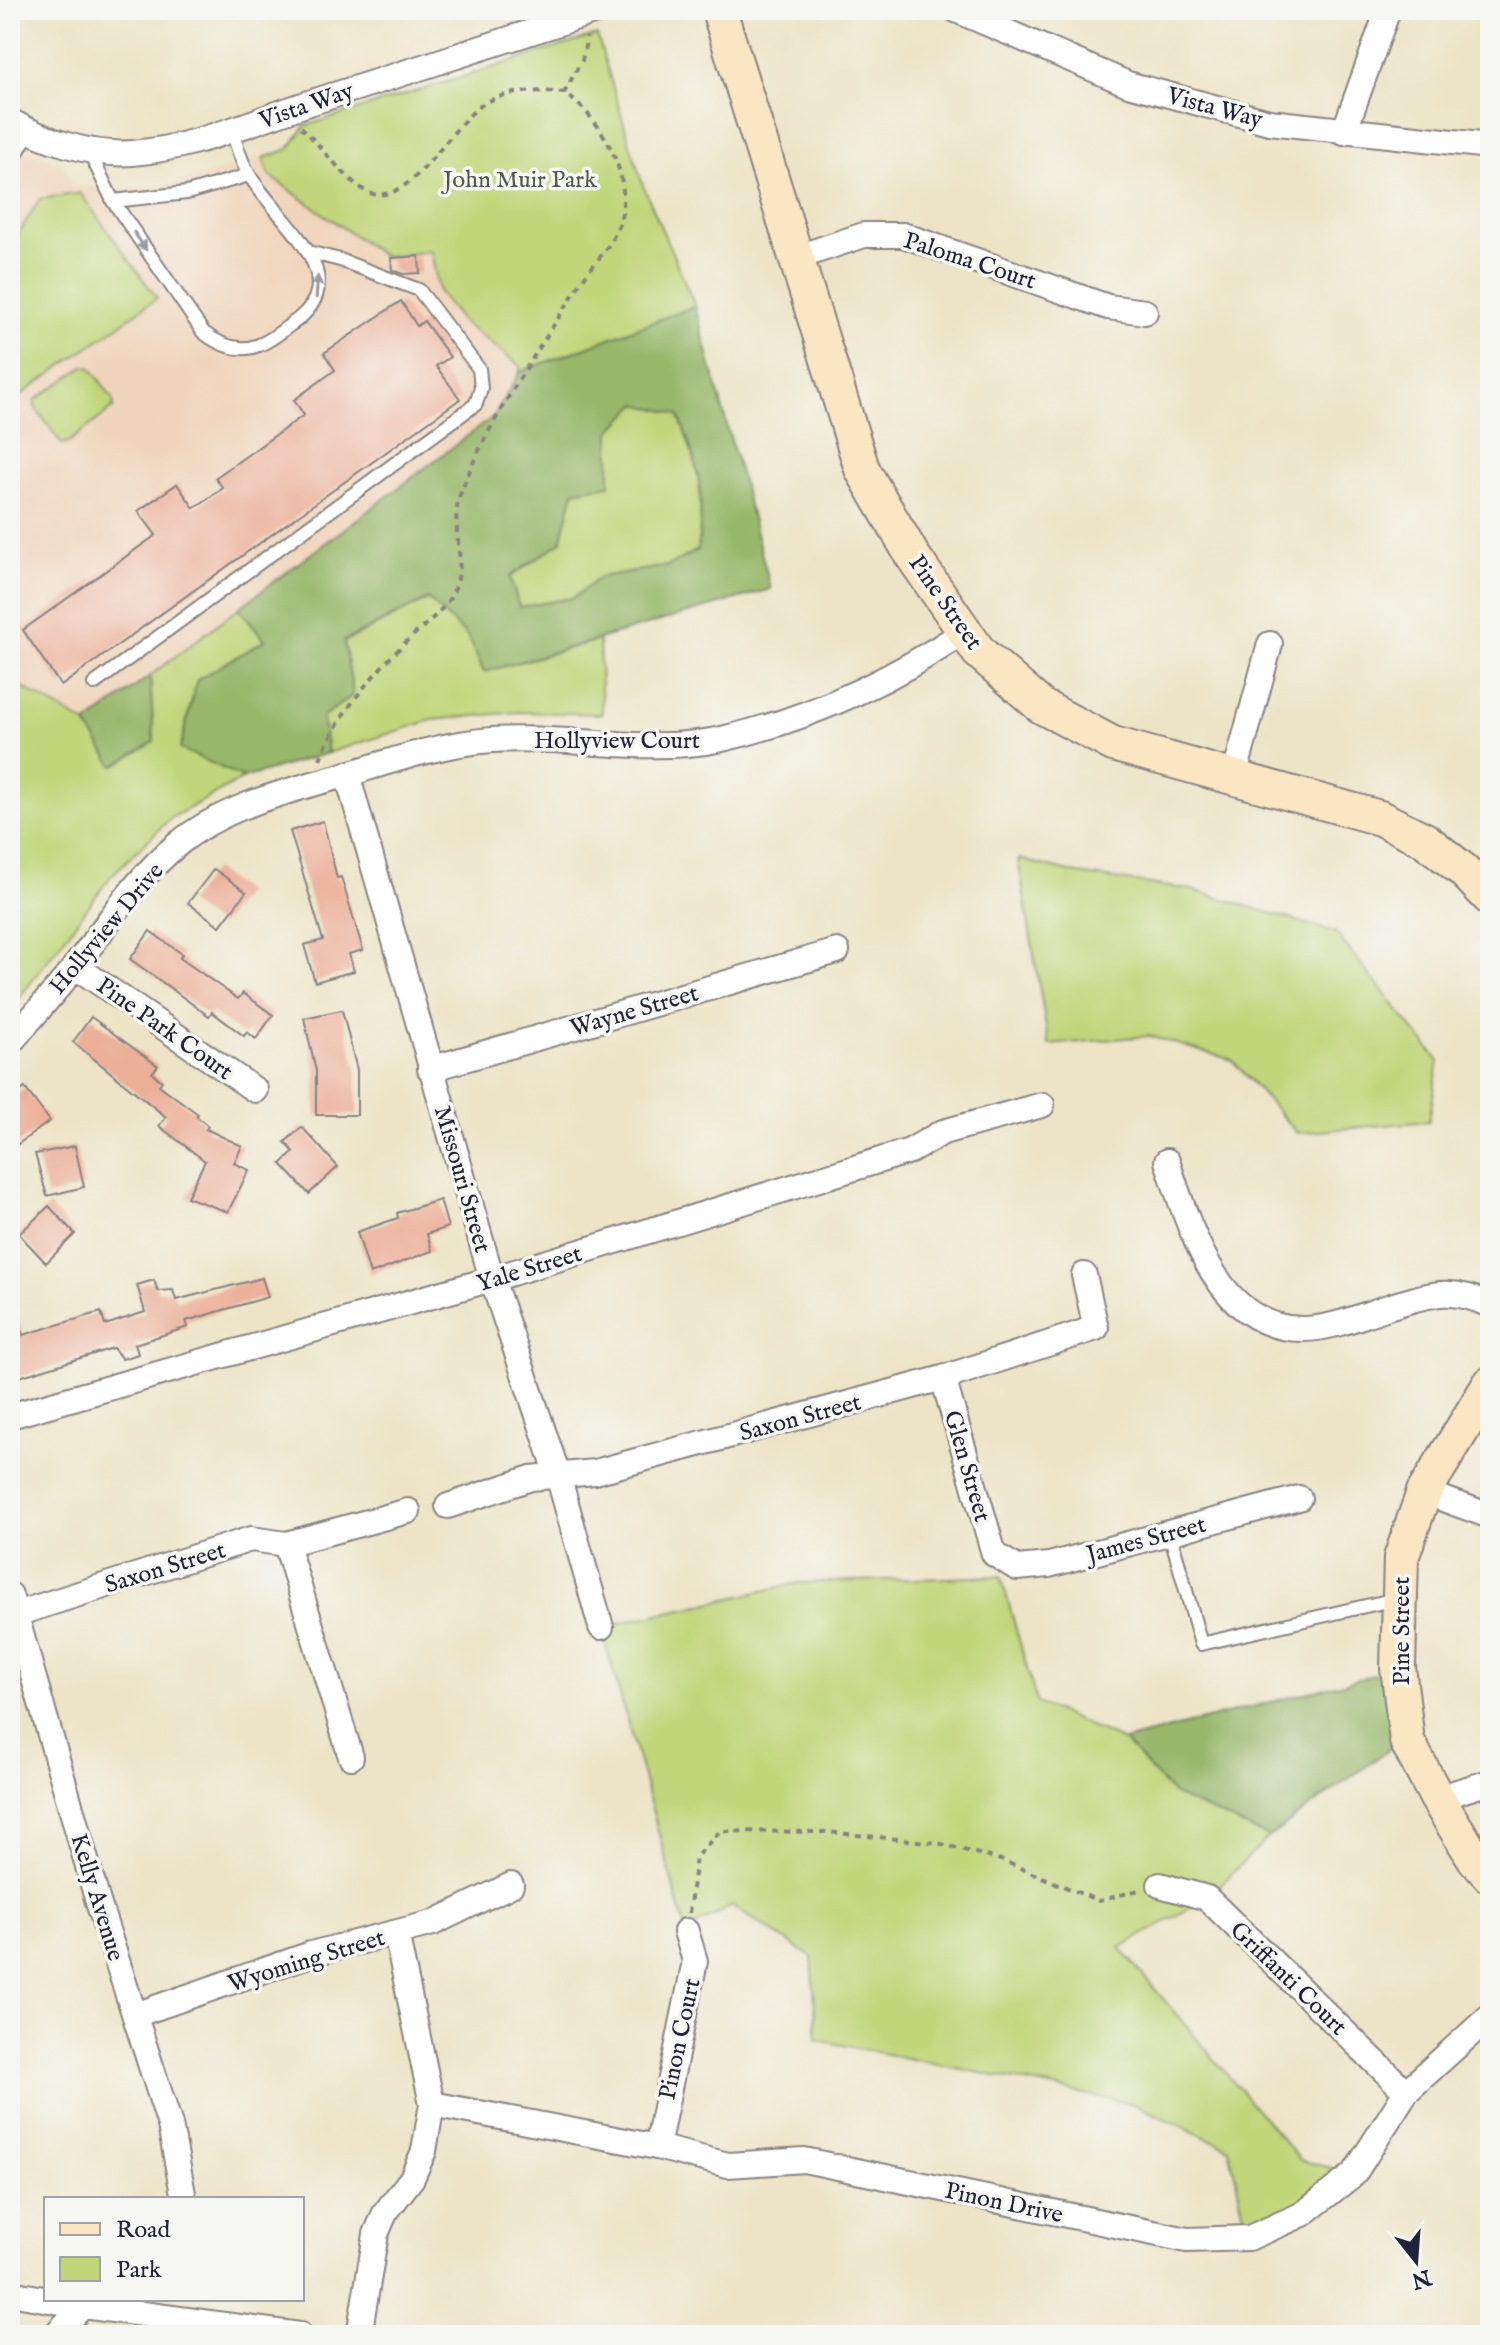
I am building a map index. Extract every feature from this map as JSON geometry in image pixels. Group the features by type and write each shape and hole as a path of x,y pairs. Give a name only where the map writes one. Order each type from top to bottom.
{"street":[{"name":"Vista Way","path":"19,126 88,149 142,151 196,142 599,10"},
{"name":"Pine Street","path":"719,10 862,469 912,555 964,632 1012,684 1079,729 1113,744 1380,818 1425,840 1463,870 1490,898"},
{"name":"Vista Way","path":"956,10 1128,84 1269,122 1490,146"},
{"path":"1344,132 1388,10"},
{"name":"Paloma Court","path":"795,258 864,235 903,235 1108,307 1145,312"},
{"name":"Hollyview Court","path":"347,774 422,750 492,740 667,744 720,739 868,690 908,669 964,632"},
{"path":"1234,777 1270,644"},
{"name":"Hollyview Drive","path":"10,1043 75,966 133,888 179,843 212,822 265,799 347,774"},
{"name":"Missouri Street","path":"347,774 492,1279 558,1475 601,1627"},
{"name":"Wayne Street","path":"430,1069 837,951"},
{"name":"Pine Park Court","path":"75,966 255,1090"},
{"name":"Yale Street","path":"10,1416 492,1279 910,1151 943,1132 1042,1105"},
{"path":"1167,1161 1208,1265 1237,1305 1259,1318 1280,1326 1321,1328 1444,1291 1465,1293 1490,1305"},
{"name":"Saxon Street","path":"448,1506 531,1478 595,1472 943,1378 1096,1328 1084,1275"},
{"name":"Glen Street","path":"943,1378 994,1554"},
{"name":"Pine Street","path":"1490,1384 1424,1492 1401,1558 1398,1667 1407,1741 1437,1798 1475,1859 1490,1876"},
{"path":"1424,1492 1490,1516"},
{"name":"James Street","path":"994,1554 1017,1568 1049,1565 1299,1498"},
{"name":"Saxon Street","path":"13,1604 251,1539 286,1544 408,1511"},
{"path":"286,1544 351,1757"},
{"name":"Kelly Avenue","path":"13,1604 98,1902 170,2125 184,2197"},
{"path":"1437,1798 1490,1782"},
{"path":"396,1933 433,1923 511,1885"},
{"name":"Griffanti Court","path":"1160,1885 1207,1898 1406,2092"},
{"name":"Pinon Court","path":"657,2147 695,1961 686,1931"},
{"name":"Wyoming Street","path":"135,2015 311,1954 396,1933 396,1946 432,2104 424,2151 412,2178 385,2213 376,2234 359,2335"},
{"name":"Pinon Drive","path":"432,2104 657,2147 728,2165 804,2160 1187,2240 1249,2238 1303,2214 1354,2174 1406,2092 1490,2016"},
{"path":"10,2293 44,2299"},
{"path":"55,2301 83,2306 168,2308 300,2335"},
{"path":"55,2335 83,2306"}],"lane":[{"path":"10,165 19,126"},
{"path":"88,149 113,201 203,332 226,346 244,349 261,345 307,315 320,289 318,273 308,252 249,175 232,131"},
{"path":"113,201 187,193 249,175"},
{"path":"94,684 476,404 481,388 479,369 419,290 340,260 308,252"},
{"path":"1170,1533 1201,1644 1399,1599"}],"path":[{"path":"564,93 582,60 587,33"},
{"path":"686,1931 696,1857 720,1831 826,1832 938,1843 1001,1860 1099,1901 1160,1885"}],"shaded area":[{"path":"11,145 62,164 74,186 127,189 173,184 263,158 269,175 359,241 431,251 439,292 461,321 521,366 494,416 86,724 10,680"}],"green space":[{"name":"John Muir Park","path":"597,35 642,183 695,306 520,372 520,366 461,321 439,292 431,251 384,257 269,175 263,158 289,149 305,126"},
{"path":"80,193 157,298 10,403 10,247 40,199"},
{"path":"695,306 771,589 484,672 468,637 428,599 344,641 353,695 322,717 328,753 244,778 180,749 197,680 265,640 239,608 494,416 520,372","holes":["637,404 678,414 699,480 701,511 698,550 668,566 600,577 573,598 519,607 510,577 561,542 574,491 610,485 610,432"]},
{"path":"85,366 90,367 113,399 114,407 69,442 62,444 35,407 35,400"},
{"path":"637,403 678,414 696,466 700,496 698,550 668,566 600,577 573,598 519,607 510,577 561,542 574,491 610,484 610,432"},
{"path":"429,599 468,637 484,672 599,640 602,714 518,712 432,720 328,753 322,717 353,695 344,642"},
{"path":"239,608 265,640 197,680 180,748 244,778 171,818 112,875 10,1010 10,680 86,724 114,766 154,742 150,676"},
{"path":"150,676 154,742 114,766 86,724"},
{"path":"1018,859 1078,874 1192,890 1335,932 1439,1061 1429,1121 1297,1133 1232,1060 1149,1036 1049,1045"},
{"path":"1001,1576 1037,1703 1124,1741 1174,1795 1269,1837 1207,1898 1120,1948 1300,2160 1354,2174 1249,2238 1229,2148 1134,2104 817,2040 812,1957 732,1906 686,1931 601,1627 798,1583"},
{"path":"1396,1669 1403,1739 1269,1837 1174,1795 1124,1741"}],"building":[{"path":"419,256 420,273 403,274 392,270 391,258"},
{"path":"401,301 417,326 424,321 450,357 436,366 460,399 61,686 23,630 156,535 138,511 177,484 194,508 223,488 215,478 304,415 294,400 335,370 324,353"},
{"path":"323,821 337,878 341,877 363,950 349,954 354,971 315,982 304,945 323,940 290,831"},
{"path":"214,869 246,892 220,926 188,903"},
{"path":"150,931 182,954 180,958 238,999 243,993 273,1015 256,1039 247,1032 244,1036 212,1012 209,1016 130,959"},
{"path":"342,1010 357,1070 357,1115 316,1115 316,1071 304,1018"},
{"path":"91,1017 158,1066 152,1073 162,1081 159,1085 198,1114 196,1116 208,1126 206,1129 242,1146 234,1163 249,1170 228,1212 187,1197 205,1161 159,1126 166,1117 73,1042"},
{"path":"25,1088 50,1121 18,1144 10,1133 10,1099"},
{"path":"302,1127 338,1167 309,1194 281,1164 294,1152 285,1142"},
{"path":"75,1146 84,1187 47,1196 35,1154"},
{"path":"440,1200 448,1227 427,1234 432,1251 370,1274 357,1232 398,1218 397,1213"},
{"path":"49,1206 75,1234 46,1263 19,1234"},
{"path":"262,1278 268,1297 186,1321 188,1327 135,1344 138,1354 122,1359 113,1348 13,1379 10,1307 15,1306 23,1335 101,1312 105,1325 145,1312 137,1285 154,1280 158,1291 173,1290 176,1300"}]}
